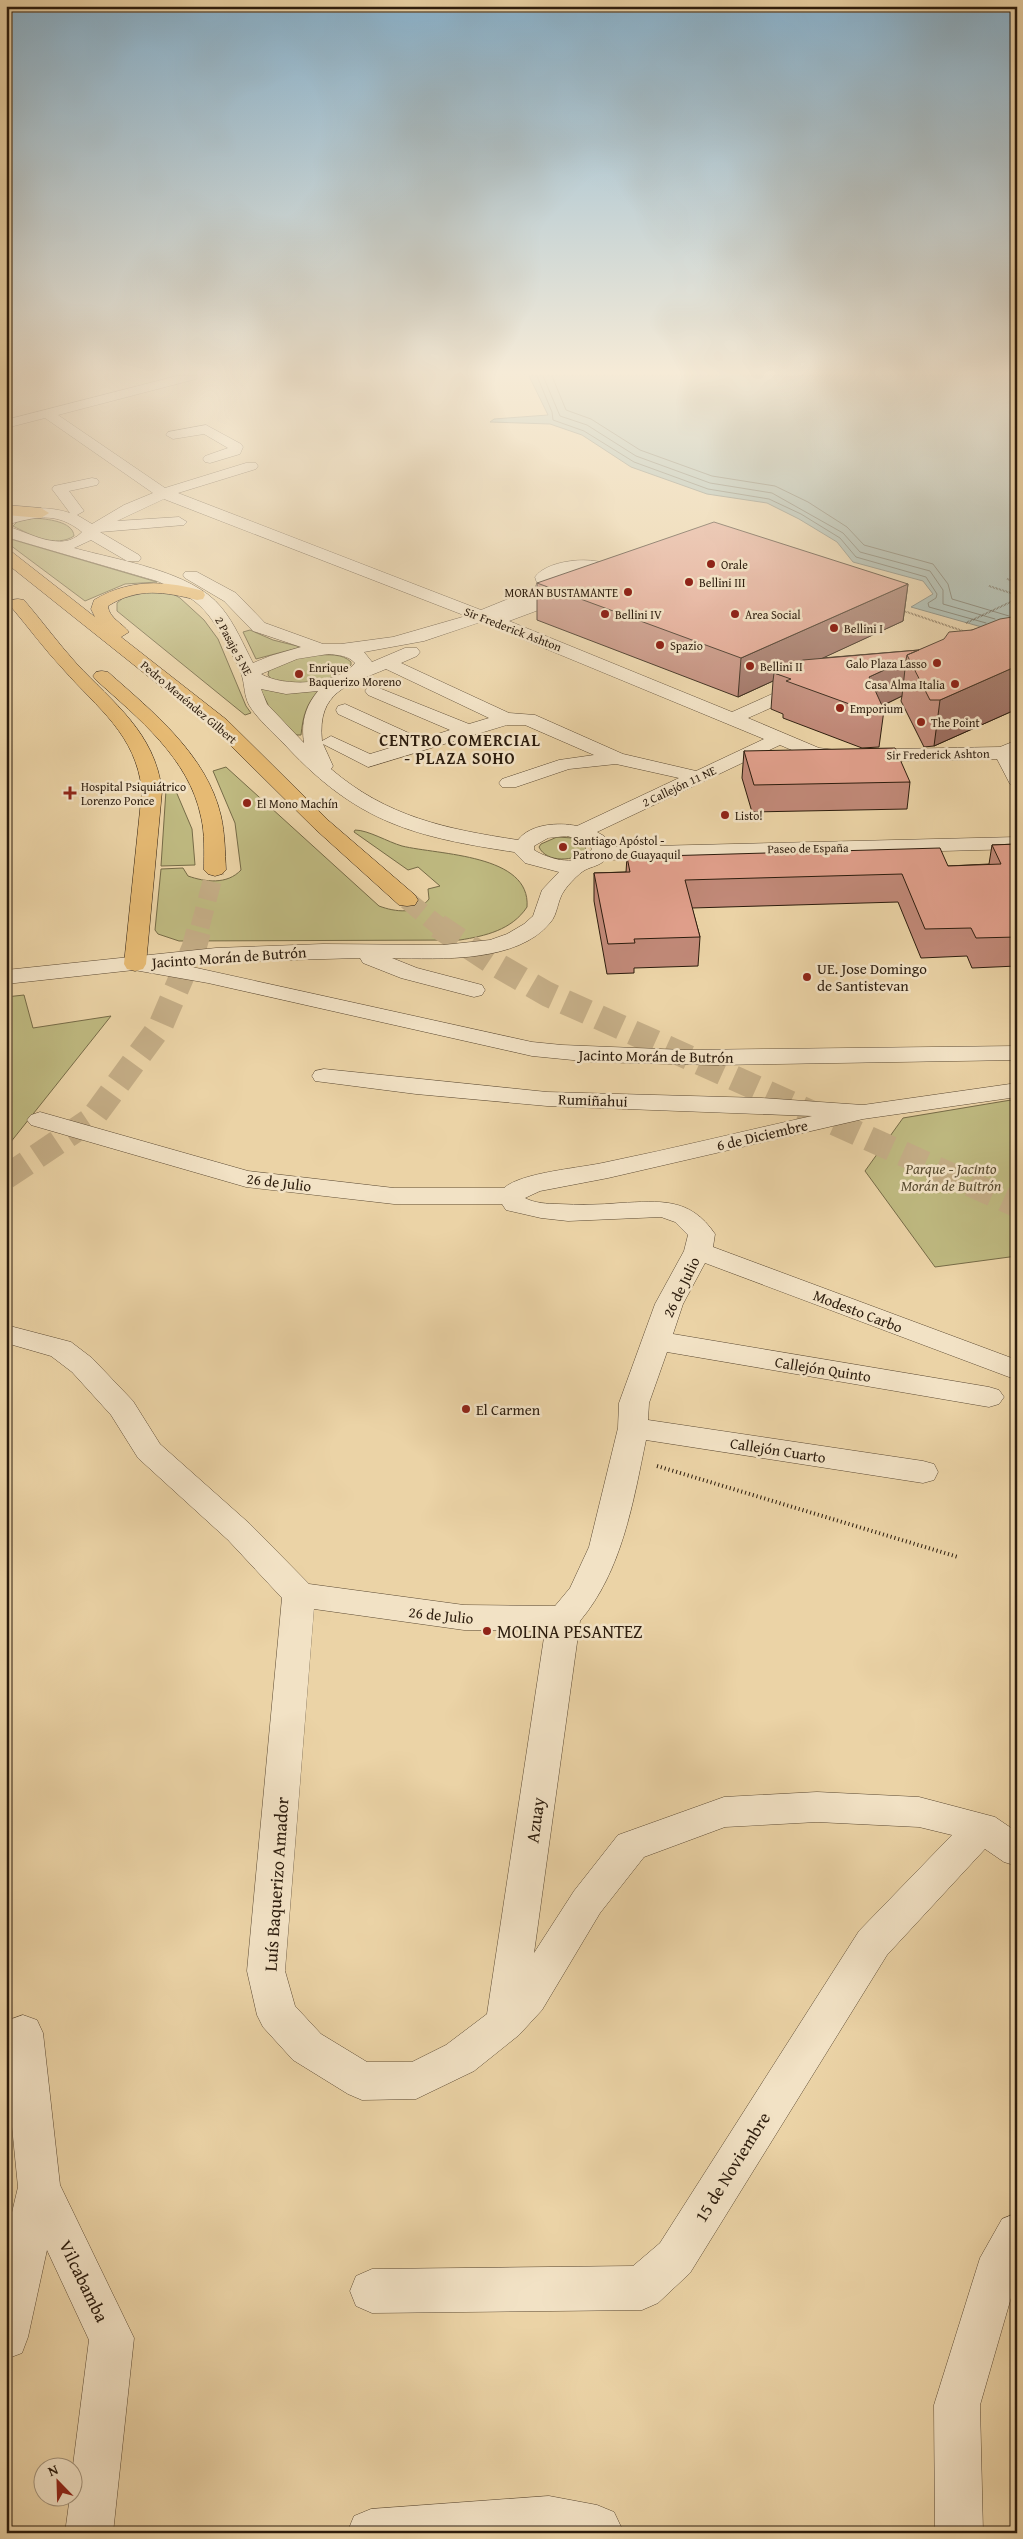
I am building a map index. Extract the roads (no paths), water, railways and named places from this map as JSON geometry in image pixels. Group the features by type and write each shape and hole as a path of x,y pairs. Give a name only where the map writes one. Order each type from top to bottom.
{"main road":[{"path":"6,510 43,513"},
{"name":"Pedro Menéndez Gilbert","path":"6,555 220,724 322,825 407,900"},
{"path":"135,657 117,628 101,615 100,604 123,591 144,587 176,588 197,595"},
{"path":"12,599 155,724 172,743 199,782 209,809 214,834 215,870"},
{"path":"12,599 77,674 115,713 141,746 148,762 152,791 135,964"}],"street":[{"path":"67,494 88,509"},
{"path":"6,520 23,515 88,509 155,494"},
{"path":"46,545 75,543 118,513 156,494"},
{"name":"Sir Frederick Ashton","path":"158,494 492,621 734,718 815,753 836,756 1010,750"},
{"name":"2 Pasaje 5 NE","path":"43,513 73,519 93,531 126,556 192,576 212,585 230,597 259,627 268,632 335,650 351,652 363,660 363,666 327,692 319,700 314,711 312,744 329,776"},
{"path":"93,531 179,522"},
{"name":"2 Pasaje 5 NE","path":"6,531 46,545 163,578 187,588 197,595 214,609 225,625 251,676 252,691 259,706 329,776 368,806 433,832 524,847"},
{"path":"570,565 593,565 612,573 611,578 492,621 542,591 545,583 543,577 555,569 570,565"},
{"path":"453,628 418,650 353,675 318,685 286,688 267,685 251,676 253,671 260,666 289,654 404,642 453,628 492,621 623,582"},
{"path":"386,662 506,719"},
{"path":"734,718 821,678"},
{"path":"374,691 469,732"},
{"path":"346,710 422,746"},
{"path":"331,742 368,761 469,732 506,719 528,719 617,758 698,777"},
{"name":"2 Callejón 11 NE","path":"580,832 779,739"},
{"path":"1010,750 1017,780"},
{"path":"509,783 566,764 617,758"},
{"path":"555,830 580,832 588,835 600,844 600,854 578,865 565,866 540,863 525,853 524,847 533,836 555,830"},
{"name":"Paseo de España","path":"600,854 1017,844"},
{"name":"Jacinto Morán de Butrón","path":"6,977 216,955 323,951 468,951 494,946 515,939 532,929 543,918 553,890 578,865"},
{"name":"Jacinto Morán de Butrón","path":"302,996 291,974 294,966 300,960 323,951"},
{"path":"356,952 409,972 474,990"},
{"name":"Jacinto Morán de Butrón","path":"135,964 208,976 302,996 532,1049 589,1056 703,1058 1017,1053"},
{"name":"Rumiñahui","path":"324,1076 416,1087 548,1099 762,1105 862,1112"},
{"name":"6 de Diciembre","path":"511,1196 519,1189 534,1184 636,1164 862,1112 1017,1090"},
{"name":"26 de Julio","path":"40,1120 246,1179 394,1196 511,1196 516,1204 529,1209 558,1212 660,1208 681,1214 694,1223 702,1234 698,1251 670,1304 634,1403 633,1428 628,1457 605,1548 584,1594 564,1618 520,1622 436,1616 299,1595"},
{"name":"Modesto Carbo","path":"698,1251 1017,1371"},
{"path":"6,1334 61,1349 82,1366 122,1408 149,1451 226,1520 299,1595"},
{"name":"Callejón Quinto","path":"657,1341 989,1397"},
{"name":"Callejón Cuarto","path":"633,1428 923,1472"},
{"name":"Luís Baquerizo Amador","path":"299,1595 266,1971 277,2015 307,2047 362,2081 416,2080 460,2058 505,2023 528,1998 587,1902 631,1846 724,1812 817,1807 918,1812 982,1828 1017,1851"},
{"name":"Azuay","path":"505,2023 564,1618"},
{"name":"15 de Noviembre","path":"372,2290 642,2288 674,2258 873,1943 982,1828"},
{"name":"Vilcabamba","path":"23,2033 39,2187 112,2338 89,2533"},
{"path":"6,2337 39,2187"},
{"path":"959,2533 957,2405 994,2273 1017,2234"},
{"path":"371,2533 549,2520 598,2531"}],"water":[{"path":"710,494 1017,494 1017,637 911,607 933,594 923,581 853,562 837,542 799,519 767,503"}],"tunnel":[{"path":"200,927 215,870"},
{"path":"407,900 440,927"},
{"path":"6,1177 92,1119 161,1025 194,948 200,926"},
{"path":"438,926 492,962 547,994 1017,1205"}],"place":[{"name":"Orale","path":"711,564"},
{"name":"Bellini III","path":"689,582"},
{"name":"MORAN BUSTAMANTE","path":"628,592"},
{"name":"Bellini IV","path":"605,614"},
{"name":"Area Social","path":"735,614"},
{"name":"Bellini I","path":"834,628"},
{"name":"Spazio","path":"660,645"},
{"name":"Galo Plaza Lasso","path":"937,663"},
{"name":"Bellini II","path":"750,666"},
{"name":"Enrique Baquerizo Moreno","path":"299,674"},
{"name":"Casa Alma Italia","path":"955,684"},
{"name":"Emporium","path":"840,708"},
{"name":"The Point","path":"921,722"},
{"name":"Hospital Psiquiátrico Lorenzo Ponce","path":"70,793"},
{"name":"El Mono Machín","path":"247,803"},
{"name":"Listo!","path":"725,815"},
{"name":"Santiago Apóstol - Patrono de Guayaquil","path":"563,847"},
{"name":"UE. Jose Domingo de Santistevan","path":"807,977"},
{"name":"El Carmen","path":"466,1409"},
{"name":"MOLINA PESANTEZ","path":"487,1631"}],"district":[{"name":"CENTRO COMERCIAL - PLAZA SOHO","path":"460,749"}],"park label":[{"name":"Parque - Jacinto Morán de Buitrón","path":"951,1176"}]}
